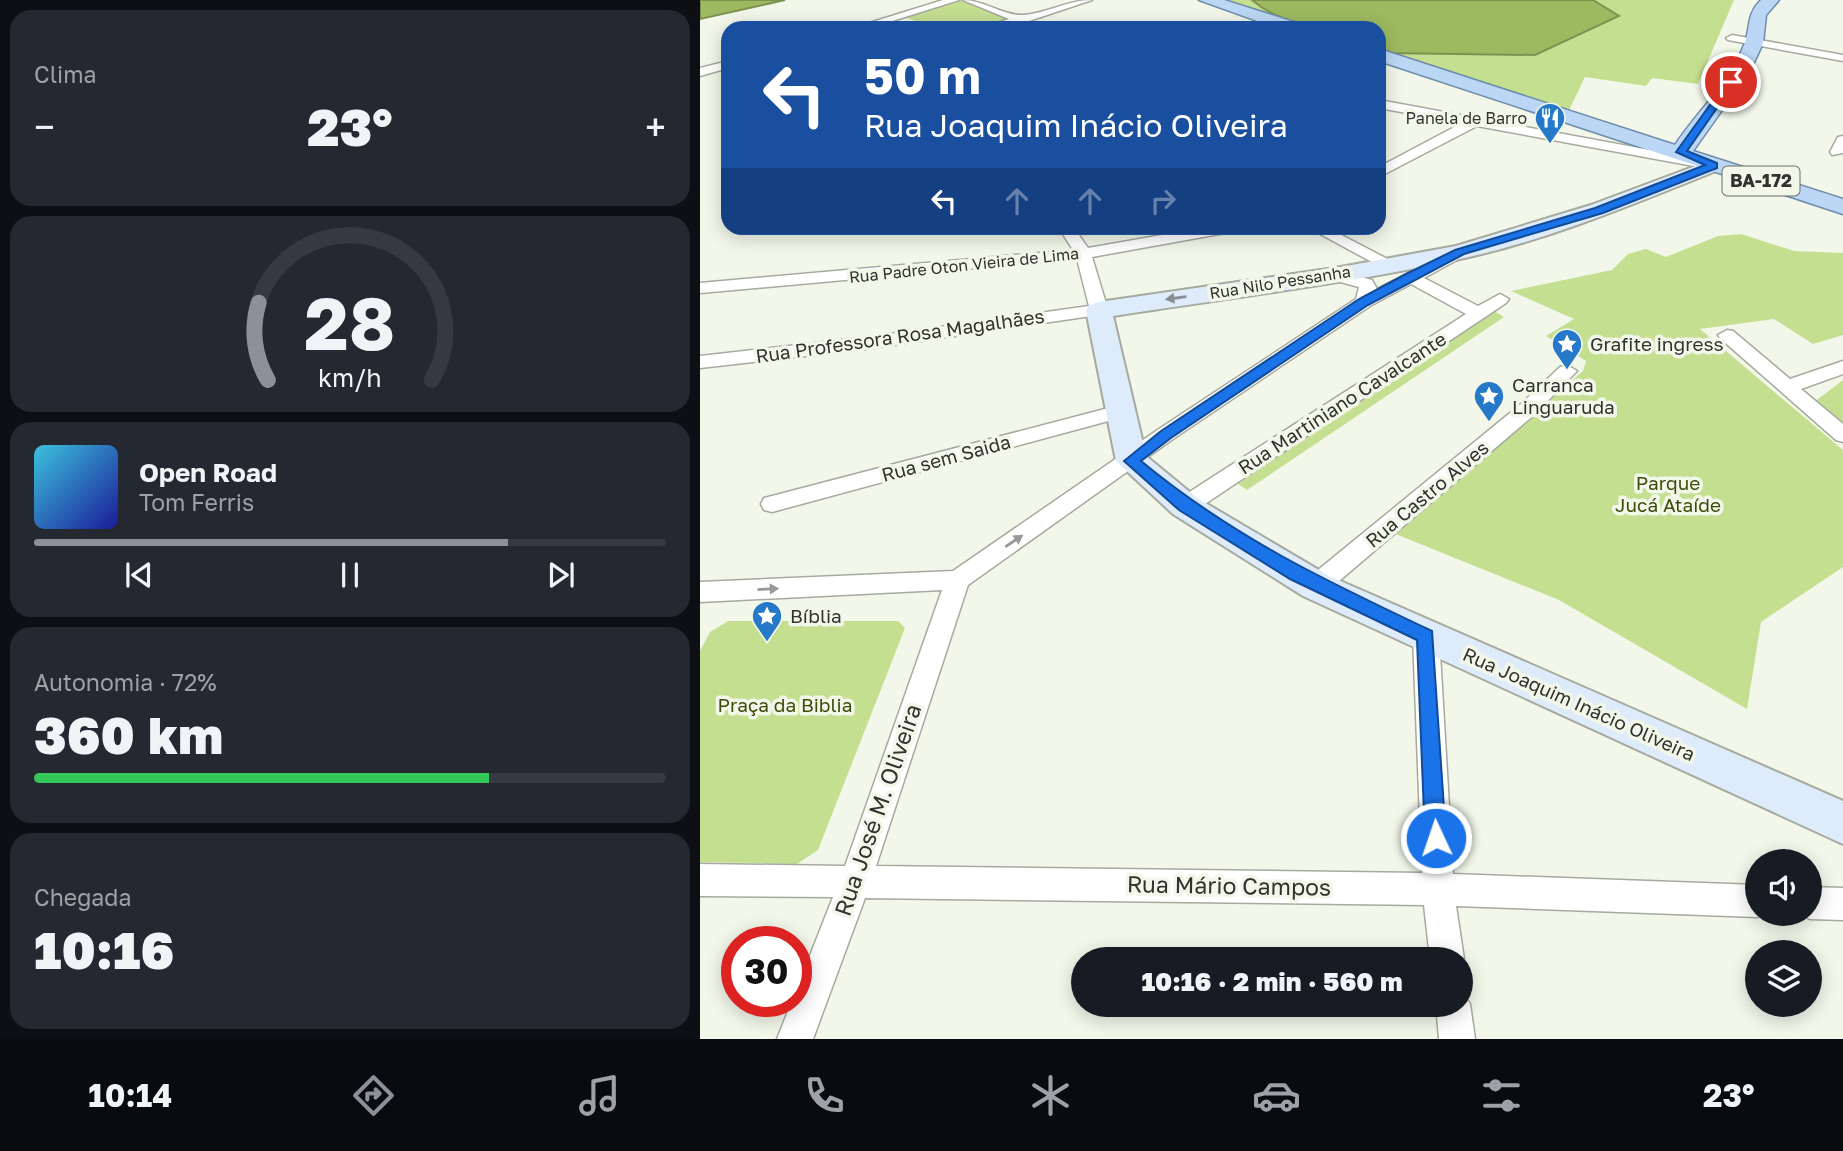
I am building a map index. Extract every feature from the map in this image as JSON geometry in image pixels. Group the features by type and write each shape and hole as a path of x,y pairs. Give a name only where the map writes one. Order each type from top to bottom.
{"main road":[{"path":"1207,0 1272,21"},
{"path":"1386,57 1681,152 1697,125 1719,103 1755,41 1755,21 1762,5 1771,0"},
{"path":"1697,125 1703,100 1714,75"},
{"name":"BA-172","path":"1681,152 1714,166 1843,207"}],"street":[{"path":"882,21 954,0"},
{"path":"968,0 1024,21"},
{"path":"1011,21 1087,0"},
{"path":"1736,24 1755,41 1843,58"},
{"path":"700,72 721,66"},
{"path":"1386,105 1714,166"},
{"path":"1386,169 1474,122"},
{"name":"Rua Nilo Pessanha","path":"1099,310 1335,275 1400,271 1599,210 1714,166"},
{"name":"Rua Padre Oton Vieira de Lima","path":"700,288 1079,237 1111,235"},
{"path":"1331,235 1478,313"},
{"path":"1079,237 1099,310 1132,461"},
{"path":"700,592 958,580 1132,461 1166,434 1364,302 1400,271"},
{"path":"1335,275 1366,284 1370,290 1364,302"},
{"name":"Rua Martiniano Cavalcante","path":"1185,506 1500,299"},
{"name":"Rua Professora Rosa Magalhães","path":"700,362 867,343 1099,310"},
{"path":"1727,335 1843,435"},
{"path":"1787,387 1843,367"},
{"name":"Rua Castro Alves","path":"1316,586 1518,418 1567,371"},
{"name":"Rua sem Saida","path":"772,504 1120,411"},
{"name":"Rua Joaquim Inácio Oliveira","path":"1132,461 1185,506 1316,586 1843,823"},
{"name":"Rua José M. Oliveira","path":"795,1039 855,881 958,580"},
{"path":"1426,636 1438,889 1445,947"},
{"name":"Rua Mário Campos","path":"700,880 1438,889 1745,901"},
{"path":"1822,903 1843,904"},
{"path":"1454,1017 1457,1039"}],"green space":[{"path":"954,0 968,0 1018,19 917,21 901,16"},
{"path":"1219,0 1734,0 1698,84 1652,78 1646,86 1585,77 1568,112 1386,53 1386,21 1284,21"},
{"name":"Parque Jucá Ataíde","path":"1741,234 1794,251 1843,253 1843,335 1813,344 1774,319 1700,329 1843,450 1843,567 1761,622 1747,709 1559,600 1393,533 1583,371 1586,361 1546,336 1574,319 1511,291 1612,270 1628,254 1646,249 1666,257 1718,236"},
{"path":"1494,311 1504,317 1247,490 1238,484"},
{"path":"1843,380 1843,429 1813,403"},
{"name":"Praça da Biblia","path":"728,621 898,621 905,628 818,850 797,864 700,862 700,651 710,632"}],"shaded area":[{"path":"700,0 785,0 700,19"},
{"path":"1252,0 1593,0 1619,16 1535,55 1386,53 1386,21 1293,21 1266,10"}],"place":[{"name":"Panela de Barro","path":"1550,145"},
{"name":"Grafite ingress","path":"1567,371"},
{"name":"Carranca Linguaruda","path":"1489,423"},
{"name":"Bíblia","path":"767,643"}],"route":[{"path":"1436,838 1426,636 1296,575 1185,506 1132,461 1166,434 1364,302 1410,277 1460,252 1599,210 1714,166 1681,152 1697,125 1719,103 1731,82"}]}
